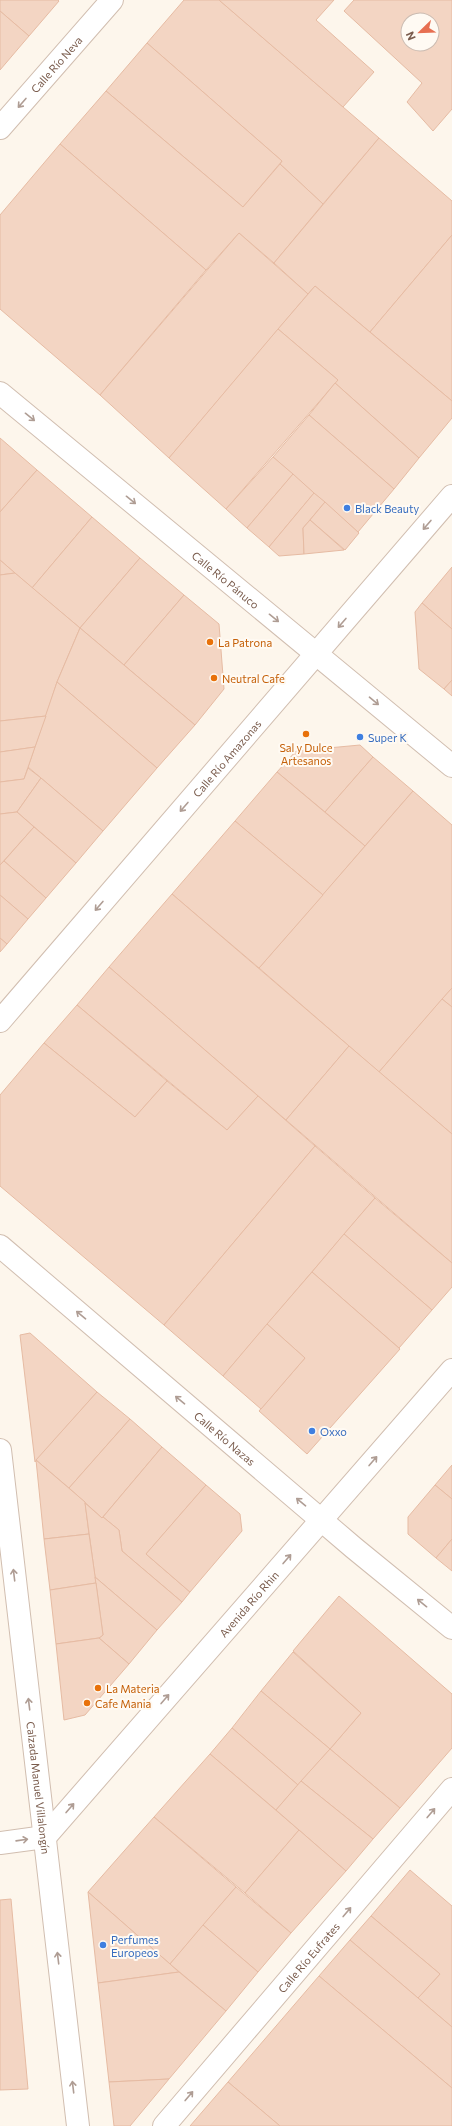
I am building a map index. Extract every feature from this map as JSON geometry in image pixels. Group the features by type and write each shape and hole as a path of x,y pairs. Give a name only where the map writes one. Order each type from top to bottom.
{"street":[{"name":"Calle Río Neva","path":"0,128 112,0"},
{"name":"Calle Río Pánuco","path":"0,392 452,766"},
{"name":"Calle Río Amazonas","path":"0,1021 452,496"},
{"name":"Calle Río Nazas","path":"0,1246 321,1520 452,1628"},
{"name":"Avenida Río Rhin","path":"45,1837 452,1370"},
{"name":"Calzada Manuel Villalongín","path":"0,1450 78,2126"},
{"name":"Calle Río Eufrates","path":"164,2126 452,1789"},
{"path":"0,1843 45,1837"}],"building":[{"path":"0,0 59,1 29,36 0,11"},
{"path":"184,0 219,0 379,138 323,204 280,164 282,161 147,43"},
{"path":"219,0 334,0 316,20 374,72 343,107"},
{"path":"354,0 452,0 452,109 433,131 407,102 422,83 344,11"},
{"path":"0,11 29,36 0,70"},
{"path":"147,43 282,161 243,207 106,91"},
{"path":"106,91 243,207 280,164 323,204 274,263 239,233 206,270 60,144"},
{"path":"379,138 452,201 452,235 370,332 315,286 308,294 274,263"},
{"path":"60,144 206,270 100,395 0,309 0,215"},
{"path":"239,233 308,294 169,458 100,395"},
{"path":"452,235 452,401 370,332"},
{"path":"315,286 452,401 452,418 419,458 335,383 338,380 278,329"},
{"path":"278,329 338,380 226,509 169,458"},
{"path":"335,383 419,458 394,489 309,415"},
{"path":"309,415 394,489 358,532 273,457"},
{"path":"0,438 37,470 0,512"},
{"path":"273,457 293,474 247,528 226,509"},
{"path":"37,470 92,517 32,588 0,560 0,512"},
{"path":"293,474 314,493 269,547 247,528"},
{"path":"314,493 325,502 303,528 304,554 279,556 269,547"},
{"path":"325,502 359,533 345,550 310,520"},
{"path":"92,517 140,558 80,628 32,588"},
{"path":"310,520 344,550 304,554 303,528"},
{"path":"140,558 184,595 124,665 80,628"},
{"path":"0,560 15,573 0,575"},
{"path":"452,567 452,629 422,603"},
{"path":"15,573 80,628 57,682 46,716 0,721 0,575"},
{"path":"184,595 219,624 224,689 195,725 124,665"},
{"path":"422,603 452,629 452,680 444,689 419,669 415,612"},
{"path":"80,628 195,725 157,768 57,682"},
{"path":"452,680 452,696 444,689"},
{"path":"57,682 157,768 103,831 28,767"},
{"path":"46,716 35,747 0,752 0,721"},
{"path":"360,745 373,757 325,812 277,772 296,751"},
{"path":"35,747 24,779 0,782 0,752"},
{"path":"373,757 413,791 365,846 325,812"},
{"path":"28,768 41,778 17,812 0,814 0,782 24,779"},
{"path":"277,772 365,846 323,895 235,821"},
{"path":"41,778 103,831 76,863 17,812"},
{"path":"413,791 452,825 452,988 379,1072 259,968"},
{"path":"17,812 34,827 0,865 0,814"},
{"path":"235,821 323,895 259,968 172,894"},
{"path":"34,827 76,863 46,898 4,861"},
{"path":"4,861 46,898 28,919 0,895 0,865"},
{"path":"172,894 349,1046 286,1120 109,967"},
{"path":"0,895 28,919 7,944 0,938"},
{"path":"0,938 7,944 0,952"},
{"path":"109,967 258,1096 227,1130 77,1005"},
{"path":"452,988 452,1007 442,999"},
{"path":"442,999 452,1007 452,1134 379,1072"},
{"path":"77,1005 167,1081 135,1117 44,1043"},
{"path":"44,1043 135,1117 167,1081 227,1130 258,1096 315,1146 164,1325 0,1186 0,1095"},
{"path":"349,1046 452,1134 452,1263 286,1120"},
{"path":"315,1146 375,1198 223,1376 164,1325"},
{"path":"375,1198 452,1263 452,1287 432,1310 344,1234"},
{"path":"344,1234 432,1310 399,1348 312,1272"},
{"path":"312,1272 400,1349 307,1454 259,1411 305,1358 267,1324"},
{"path":"267,1324 305,1358 261,1409 223,1376"},
{"path":"30,1333 97,1392 35,1462 20,1335"},
{"path":"97,1392 130,1419 69,1488 36,1460"},
{"path":"130,1419 162,1447 102,1518 69,1488"},
{"path":"162,1447 206,1485 146,1554 190,1592 182,1602 122,1551 119,1530 103,1517"},
{"path":"36,1460 85,1502 89,1534 44,1539"},
{"path":"452,1465 452,1499 435,1485"},
{"path":"206,1485 240,1514 242,1531 190,1592 146,1554"},
{"path":"435,1485 452,1499 452,1539 436,1558 408,1534 408,1517"},
{"path":"85,1503 119,1530 122,1551 182,1602 157,1630 95,1577"},
{"path":"89,1534 96,1583 50,1590 44,1539"},
{"path":"452,1539 452,1571 436,1558"},
{"path":"95,1577 157,1630 129,1664 99,1638 103,1635"},
{"path":"96,1583 103,1635 99,1638 56,1644 50,1590"},
{"path":"339,1596 452,1694 452,1748 400,1808 330,1749 361,1713 293,1651"},
{"path":"99,1638 129,1664 85,1715 64,1720 56,1644"},
{"path":"293,1652 361,1713 330,1749 261,1691"},
{"path":"261,1691 330,1749 298,1785 232,1728"},
{"path":"232,1728 298,1785 276,1810 210,1754"},
{"path":"330,1749 400,1808 373,1839 301,1781"},
{"path":"210,1754 299,1830 245,1893 154,1817"},
{"path":"301,1781 373,1839 346,1871 276,1810"},
{"path":"154,1817 236,1887 170,1964 88,1892"},
{"path":"299,1830 346,1871 291,1933 245,1893"},
{"path":"410,1870 452,1906 452,2027 418,1998 440,1974 371,1916"},
{"path":"236,1887 291,1933 258,1972 203,1925"},
{"path":"88,1892 170,1964 179,1972 98,1983"},
{"path":"11,1899 28,2089 0,2090 0,1900"},
{"path":"371,1916 440,1974 418,1998 350,1940"},
{"path":"203,1925 258,1972 226,2011 170,1964"},
{"path":"350,1940 452,2027 452,2088 319,1976"},
{"path":"179,1972 226,2011 169,2079 109,2082 98,1983"},
{"path":"319,1976 452,2088 452,2126 280,2126 228,2082"},
{"path":"169,2079 130,2126 114,2126 109,2082"},
{"path":"228,2082 280,2126 190,2126"}],"place":[{"name":"Black Beauty","path":"347,508"},
{"name":"La Patrona","path":"210,642"},
{"name":"Neutral Cafe","path":"214,678"},
{"name":"Sal y Dulce Artesanos","path":"306,734"},
{"name":"Super K","path":"360,737"},
{"name":"Oxxo","path":"312,1431"},
{"name":"La Materia","path":"98,1688"},
{"name":"Cafe Mania","path":"87,1703"},
{"name":"Perfumes Europeos","path":"103,1945"}]}
